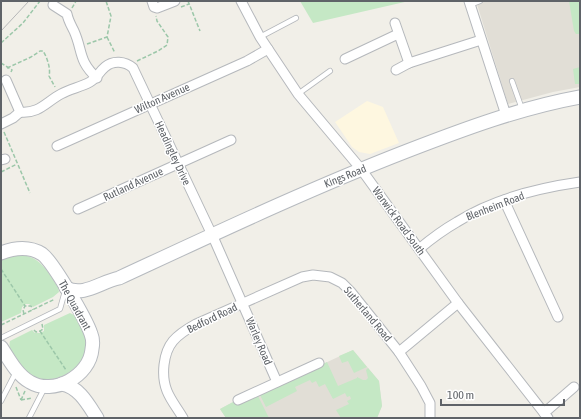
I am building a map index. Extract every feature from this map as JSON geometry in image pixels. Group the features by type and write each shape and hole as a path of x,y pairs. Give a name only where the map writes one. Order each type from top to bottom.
{"street":[{"path":"154,4 160,8 175,1"},
{"name":"Warwick Road South","path":"241,1 260,37 298,94 361,169 458,303 546,415"},
{"path":"470,3 506,115"},
{"path":"53,5 67,14 84,63 88,70 97,78"},
{"path":"395,23 409,62"},
{"path":"344,60 398,34"},
{"path":"396,70 409,62 481,40"},
{"name":"Wilton Avenue","path":"57,146 268,50"},
{"path":"2,127 20,112 28,112 43,107 61,94 97,78 109,64 121,62 131,66"},
{"name":"Headingley Drive","path":"131,66 212,234"},
{"path":"6,76 20,112"},
{"name":"Kings Road","path":"66,288 80,292 109,280 119,278 212,234 361,169 447,136 522,110 580,97"},
{"name":"Rutland Avenue","path":"78,209 231,140"},
{"name":"Blenheim Road","path":"419,249 457,222 477,210 504,200 552,187 580,182"},
{"path":"504,200 558,317"},
{"name":"Warley Road","path":"212,234 277,382"},
{"name":"The Quadrant","path":"2,252 12,249 25,248 42,255 52,265 80,312 91,334 93,342 90,357 72,378"},
{"name":"Sutherland Road","path":"243,304 302,277 313,275 330,277 342,283 399,352 430,403 430,418"},
{"name":"Kings Road","path":"80,312 85,300 112,285 119,278"},
{"path":"399,352 458,303"},
{"name":"Bedford Road","path":"183,418 167,392 164,380 163,371 165,361 172,342 186,329 243,304"},
{"path":"1,345 17,376 43,391 72,378"},
{"path":"238,400 319,363"},
{"path":"72,378 72,387 83,398 97,418"},
{"path":"72,378 80,384 83,398"},
{"path":"546,415 574,387"}],"lane":[{"path":"470,3 480,1"},
{"path":"260,37 296,18"},
{"path":"298,94 330,71"},
{"path":"512,80 522,110"},
{"path":"1,345 60,309 66,288"},
{"path":"1,401 17,376"},
{"path":"30,418 43,391"}],"path":[{"path":"1,43 23,22 40,1"},
{"path":"106,1 111,16 107,37 117,58 121,62"},
{"path":"188,1 200,31"},
{"path":"131,66 139,60 158,51 167,44 168,37 157,21 154,4"},
{"path":"78,45 87,44 107,37"},
{"path":"1,63 6,76 31,57 40,51 43,51 48,60 47,64 50,72 49,76 55,88 61,94"},
{"path":"2,127 30,193"},
{"path":"1,172 18,164"},
{"path":"1,269 25,306"},
{"path":"1,325 55,299"},
{"path":"25,306 31,306 33,310"},
{"path":"24,314 22,310 25,306"},
{"path":"40,332 43,329 42,324"},
{"path":"33,328 36,332 40,332 72,378"},
{"path":"17,376 15,386 21,400"},
{"path":"21,400 26,389"},
{"path":"21,400 43,391"}],"shaded area":[{"path":"476,1 580,1 580,87 553,92 508,104"},
{"path":"367,101 383,107 399,143 370,154 359,152 352,147 335,122"},
{"path":"353,350 379,381 382,406 377,418 226,418 220,409 233,402 237,404 242,403 321,367 323,364"}],"green space":[{"path":"300,1 409,1 313,23"},
{"path":"569,1 580,1 580,34 576,34 574,31"},
{"path":"580,67 580,84 575,84 573,69"},
{"path":"20,255 33,258 43,266 58,287 59,292 53,297 33,307 26,304 22,307 21,313 1,322 1,260"},
{"path":"70,313 74,315 83,331 86,343 82,360 76,367 61,377 44,379 35,377 24,368 12,351 10,341 32,330 35,333 40,333 44,331 44,325"},
{"path":"353,350 367,367 354,373 348,361 342,363 339,356"},
{"path":"327,362 338,386 357,377 366,380 368,378 366,370 368,368 379,381 382,406 377,418 341,418 336,410 349,404 347,401 351,399 350,396 347,397 345,393 333,399 325,384 319,387 316,381 312,383 310,380 295,387 297,391 266,407 260,395 321,367"},
{"path":"258,396 269,418 226,418 220,409 233,402 235,404 240,404"}],"tram line":[{"path":"1,31 29,1"}]}
